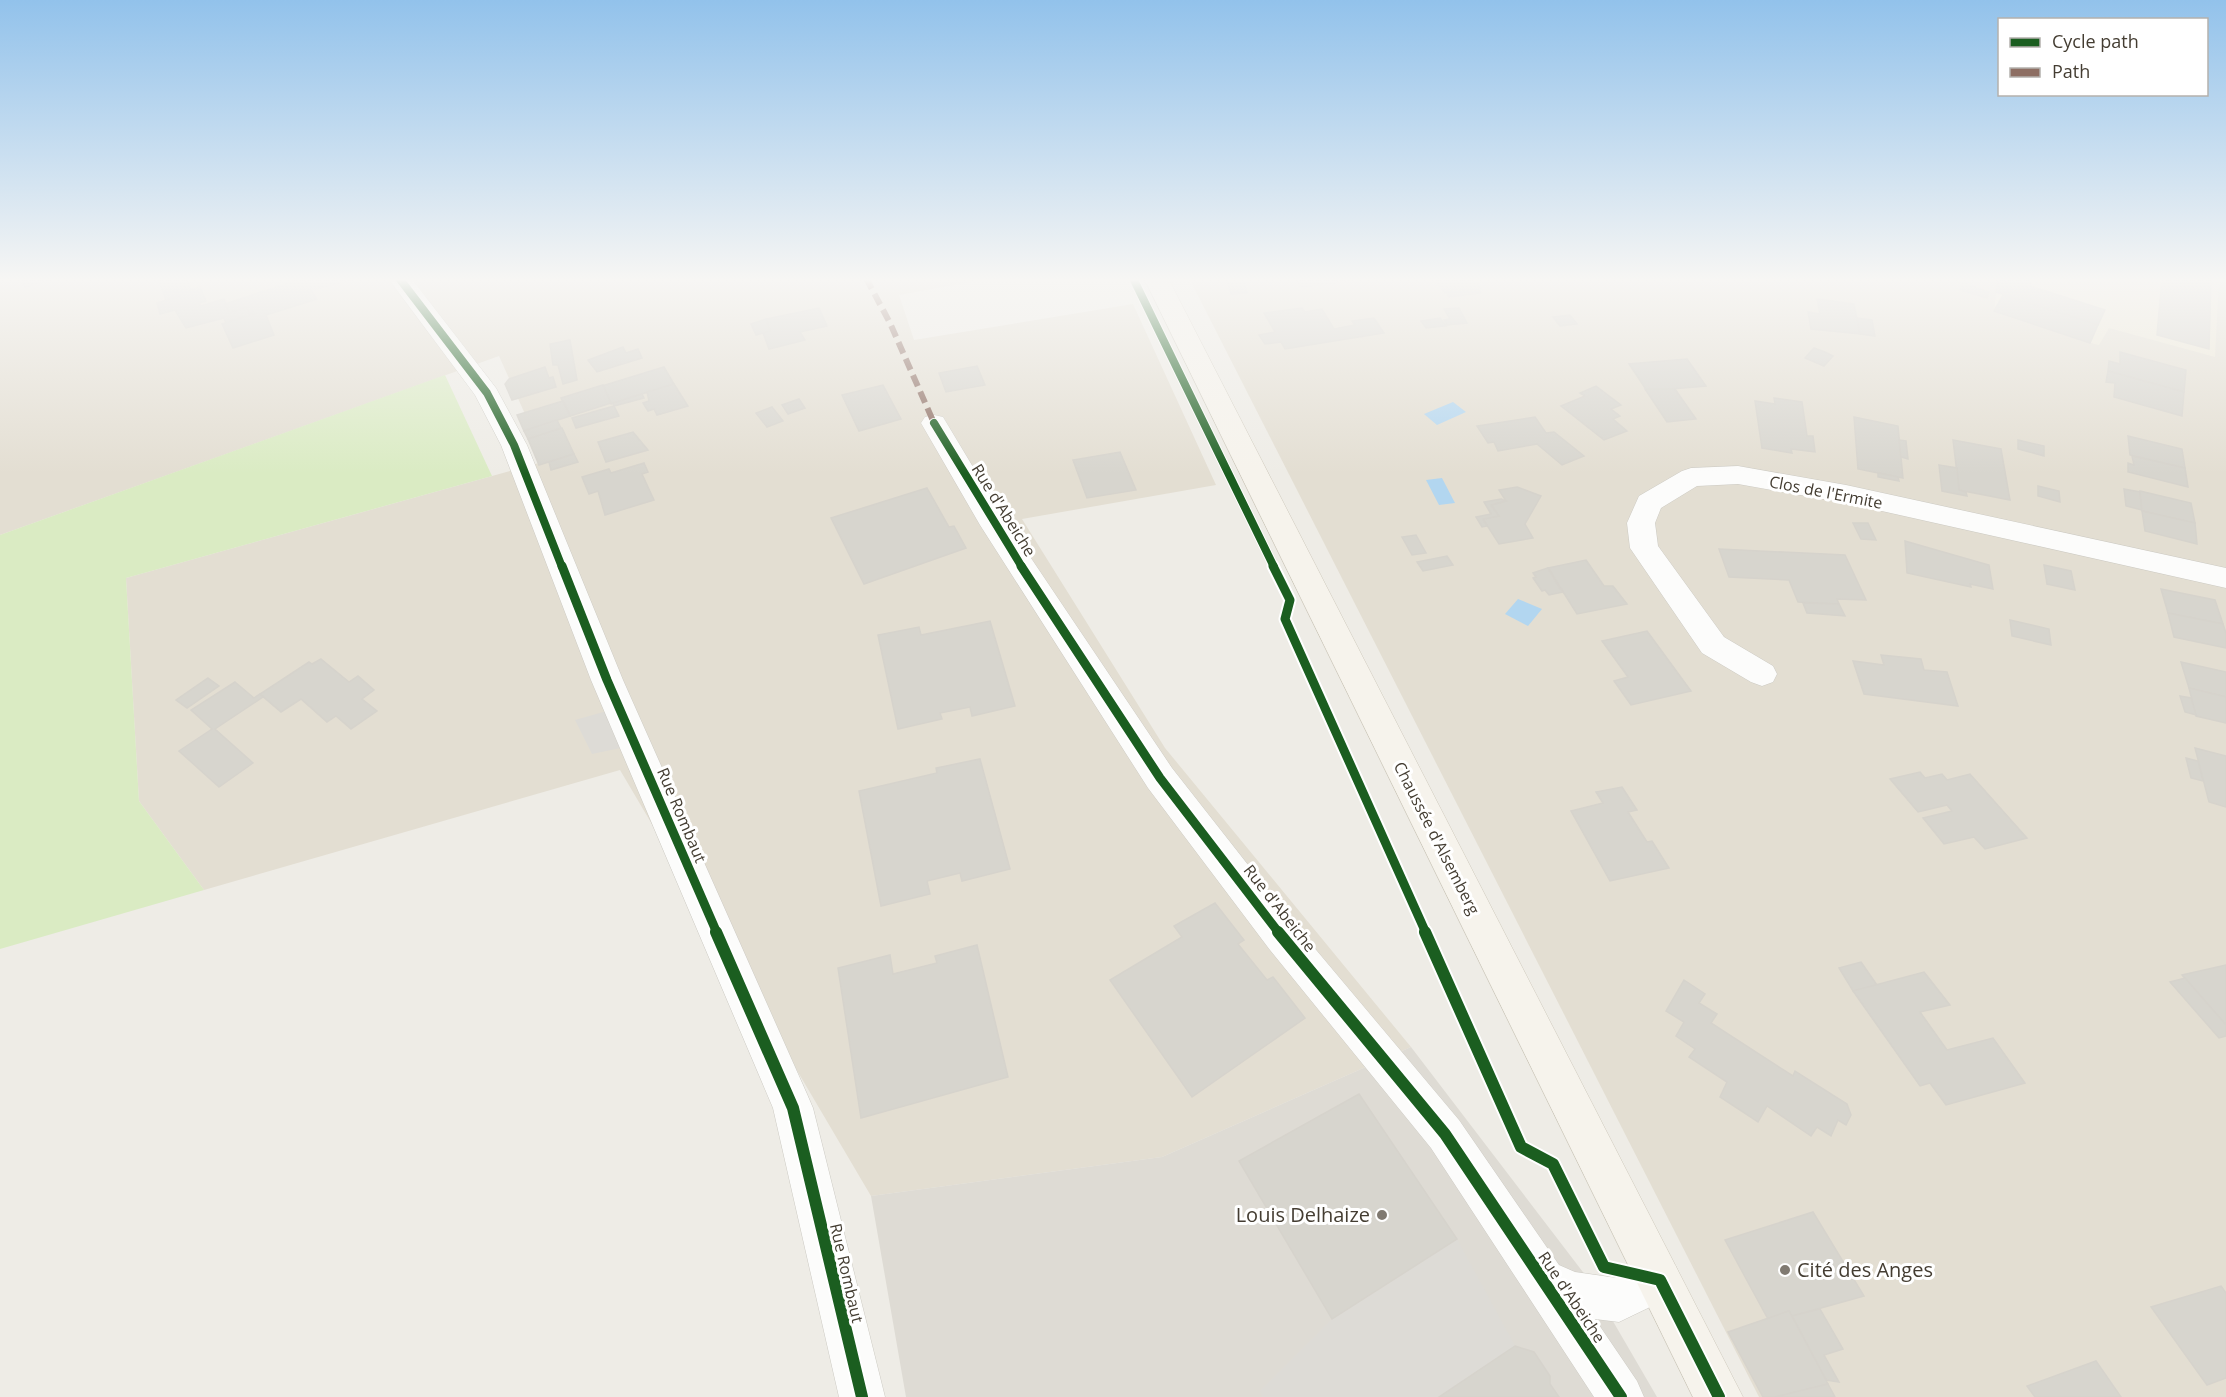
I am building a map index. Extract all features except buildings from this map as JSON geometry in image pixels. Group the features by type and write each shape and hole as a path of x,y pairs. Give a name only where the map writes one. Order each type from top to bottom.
{"main road":[{"name":"Chaussée d'Alsemberg","path":"1189,343 1719,1397"}],"street":[{"name":"Rue Rombaut","path":"449,343 487,393 514,445 607,680 793,1108 862,1397"},
{"name":"Rue d'Abeiche","path":"934,423 990,518 1160,778 1284,938 1445,1134 1621,1397"},
{"name":"Clos de l'Ermite","path":"1762,674 1713,645 1644,548 1641,523 1649,503 1691,477 1738,475 1846,494 2226,578"},
{"name":"Rue d'Abeiche","path":"1543,1281 1575,1294 1619,1300 1660,1280"}],"shaded area":[{"path":"0,343 1151,343 1216,485 1022,519 1165,748 1411,1047 1162,1157 871,1196 620,770 204,890 139,801 126,578 546,461 499,356 0,535"},
{"path":"1222,343 2226,343 2226,1397 1759,1397"},
{"path":"2165,343 2216,343 2215,357"},
{"path":"614,709 630,746 592,754 575,720"},
{"path":"1411,1047 1589,1280 1657,1397 906,1397 871,1196 1162,1157"},
{"path":"1457,1239 1515,1346 1439,1397 1263,1397 1260,1391 1332,1319"}],"green space":[{"path":"445,375 492,476 126,578 139,801 204,890 0,949 0,535"}],"water":[{"path":"1453,402 1466,412 1437,425 1424,414"},
{"path":"1442,478 1455,503 1439,505 1426,480"},
{"path":"1518,599 1542,609 1528,626 1505,614"}],"marked path":[{"path":"899,343 934,423"}],"cycle path":[{"path":"449,343 487,393 514,445 607,680 793,1108 862,1397"},
{"path":"1165,343 1290,600 1285,619 1521,1147 1553,1164 1604,1267 1660,1280 1719,1397"},
{"path":"934,423 990,518 1160,778 1283,938 1445,1134 1621,1397"}],"place":[{"name":"Louis Delhaize","path":"1382,1215"},
{"name":"Cité des Anges","path":"1785,1270"}]}
